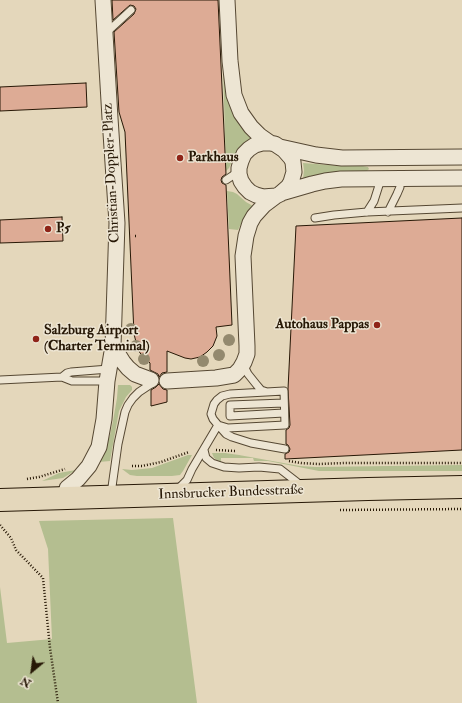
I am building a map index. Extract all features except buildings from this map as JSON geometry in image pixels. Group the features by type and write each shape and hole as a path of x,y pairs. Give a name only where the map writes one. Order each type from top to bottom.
{"main road":[{"name":"Innsbrucker Bundesstraße","path":"0,500 60,493 110,496 462,487"}],"street":[{"name":"Christian-Doppler-Platz","path":"60,493 78,479 89,466 99,447 113,346 117,224 103,0"},
{"path":"167,381 216,378 234,375 243,364 247,354 243,256 246,236 250,223 259,210 288,187 294,172 293,162 284,150 260,136 251,127 241,113 234,95 230,61 227,0"},
{"path":"461,157 397,168 381,179 325,181 278,195 263,197 250,192 241,181 239,174 239,168 244,154 255,145 262,143 316,155 342,158 397,168 462,178"},
{"path":"113,346 128,368 135,374 151,382"}],"lane":[{"path":"105,34 131,10"},
{"path":"226,180 235,174 239,168"},
{"path":"388,212 400,187 397,168"},
{"path":"367,212 374,201 381,179"},
{"path":"314,218 367,212 462,208"},
{"path":"243,364 248,374 261,390 267,392"},
{"path":"62,377 71,372 108,375"},
{"path":"0,380 62,377 72,382 108,375"},
{"path":"110,496 118,444 125,412 128,405 138,392 151,382"},
{"path":"218,425 228,428 284,424 284,391 230,394 222,396 214,404 212,414 213,419 218,425 226,434 251,444 285,449"},
{"path":"284,403 230,405 230,416 284,413"},
{"path":"168,495 178,490 187,480 218,425"},
{"path":"204,450 206,458 212,463 224,467 259,467 280,469 308,491"}],"path":[{"path":"132,466 142,466 161,462 191,451 226,450 240,452"},
{"path":"287,461 319,464 462,463"},
{"path":"0,526 11,538 16,550 43,578 50,648 58,703"}],"green space":[{"path":"222,33 227,97 230,107 238,122 251,139 239,148 226,171"},
{"path":"303,163 363,166 368,167 369,169 367,171 332,173 303,179"},
{"path":"227,191 237,194 253,206 248,211 238,230 229,229"},
{"path":"118,385 130,385 132,390 126,397 119,411 110,461 99,462 110,435"},
{"path":"212,453 239,455 300,466 462,465 462,471 319,471 268,461 254,461 253,458 221,458 221,462 214,458"},
{"path":"188,455 192,455 180,475 137,476 130,475 122,469 132,470 152,468"},
{"path":"76,470 63,478 42,481 59,473"},
{"path":"173,518 197,703 0,703 0,587 7,643 52,639 48,549 39,521"}],"place":[{"name":"Parkhaus","path":"180,158"},
{"name":"P5","path":"48,229"},
{"name":"Autohaus Pappas","path":"377,325"},
{"name":"Salzburg Airport (Charter Terminal)","path":"36,339"}]}
